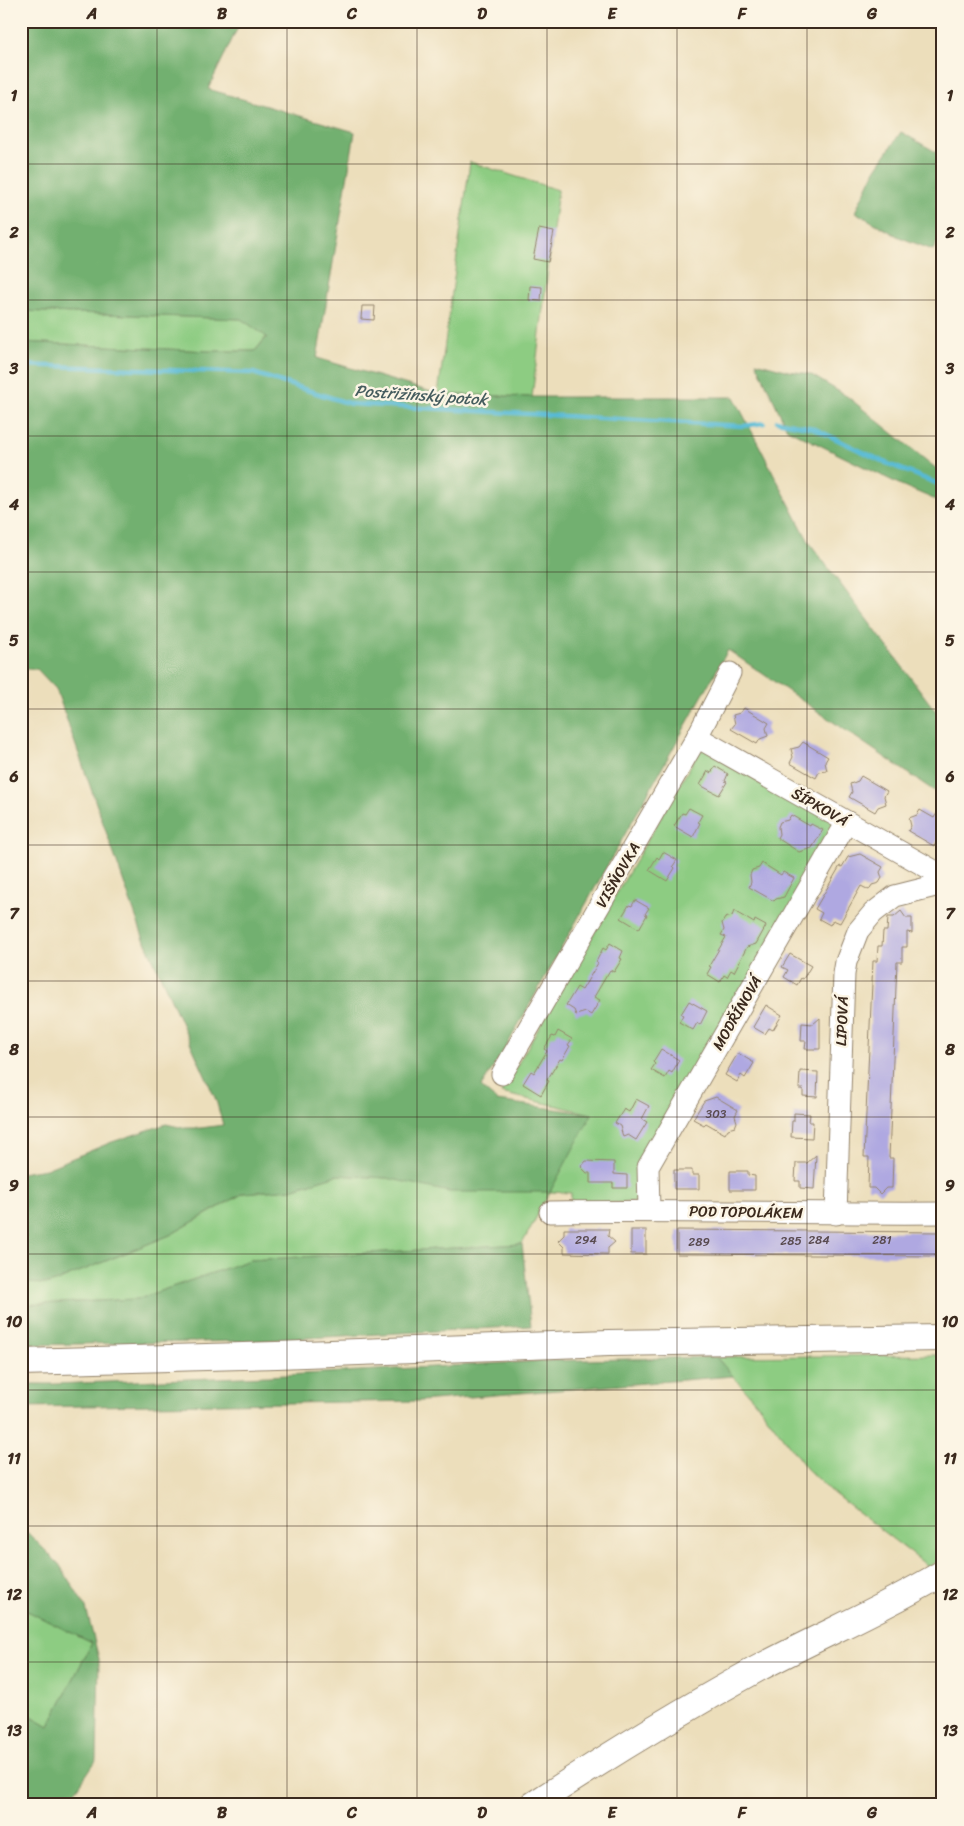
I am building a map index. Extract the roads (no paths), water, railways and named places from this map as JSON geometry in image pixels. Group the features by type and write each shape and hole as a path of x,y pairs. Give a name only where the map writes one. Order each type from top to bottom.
{"main road":[{"path":"21,1362 267,1356 609,1343 943,1338"},
{"path":"533,1805 572,1779 704,1699 943,1573"}],"street":[{"name":"VIŠŇOVKA","path":"502,1074 697,738 730,673"},
{"name":"ŠÍPKOVÁ","path":"697,738 943,876"},
{"name":"MODŘÍNOVÁ","path":"649,1210 648,1167 847,822"},
{"name":"LIPOVÁ","path":"836,1214 844,974 846,962 858,931 873,913 895,896 943,884"},
{"name":"POD TOPOLÁKEM","path":"550,1212 649,1210 836,1214 943,1213"}],"waterway":[{"name":"Postřižínský potok","path":"21,365 253,373 351,404 743,426 764,423"},
{"name":"Postřižínský potok","path":"777,421 813,428 886,463 943,486"}]}
